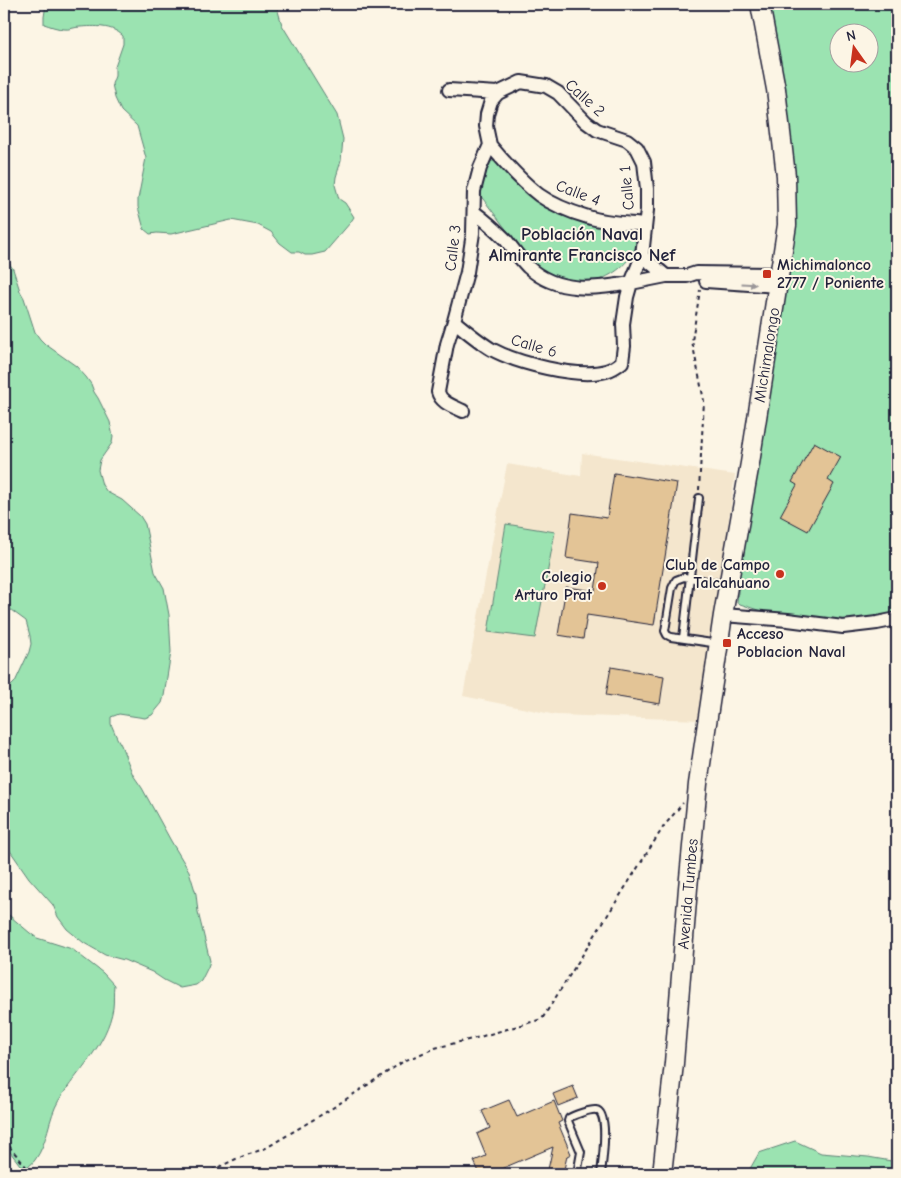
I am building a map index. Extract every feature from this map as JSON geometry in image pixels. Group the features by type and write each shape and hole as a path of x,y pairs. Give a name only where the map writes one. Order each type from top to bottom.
{"main road":[{"name":"Michimalongo","path":"724,615 752,453 787,225 786,176 776,89 760,4"},
{"name":"Avenida Tumbes","path":"662,1174 674,1063 698,784 724,615"}],"street":[{"name":"Calle 2","path":"498,93 521,82 546,86 558,93 586,122 597,130 627,140 637,148"},
{"path":"449,90 498,93"},
{"path":"490,146 486,126 487,114 491,101 498,93"},
{"name":"Calle 3","path":"462,411 445,403 440,398 438,392 447,344 467,272 474,212 474,191 480,168 490,146"},
{"name":"Calle 4","path":"490,146 509,167 540,195 554,204 589,218 645,225"},
{"name":"Calle 1","path":"614,368 622,362 624,346 623,324 627,297 642,256 647,210 644,162 637,148"},
{"path":"474,212 494,229 538,275 550,282 566,286 586,289 666,276 696,274 779,280"},
{"path":"642,256 666,276"},
{"path":"687,276 701,281 779,280"},
{"name":"Calle 6","path":"454,321 490,348 510,358 532,365 582,373 604,372 614,368"},
{"path":"724,615 844,626 897,619"}],"lane":[{"path":"683,638 699,498"},
{"path":"719,644 667,635 665,631 672,588 676,580 684,577 729,585"},
{"path":"577,1174 581,1152 568,1121 569,1118 595,1110 599,1111 604,1120 604,1148 601,1174"}],"path":[{"path":"699,498 704,400 692,341 701,281"},
{"path":"204,1174 266,1148 331,1109 404,1061 436,1048 542,1019 664,826 698,784"},
{"path":"4,1140 32,1174"}],"shaded area":[{"name":"Colegio Arturo Prat","path":"582,453 735,475 702,720 556,715 463,696 507,464 581,476"}],"green space":[{"path":"46,4 276,4 282,25 337,115 343,139 341,161 335,185 339,199 345,203 354,217 350,223 325,252 312,255 292,252 280,243 271,232 258,225 231,220 171,234 150,234 144,229 138,207 146,158 137,126 121,111 115,98 112,84 115,76 115,67 123,44 123,36 119,32 103,27 66,29 44,24"},
{"path":"760,4 897,4 897,617 843,627 788,620 737,603 750,463 787,225"},
{"path":"492,161 499,161 543,202 626,228 632,232 636,242 629,259 611,274 589,283 561,281 546,274 525,254 480,195 479,188 487,164"},
{"path":"4,241 9,263 24,298 35,332 45,344 76,366 86,377 110,422 113,437 112,443 100,460 98,470 102,485 107,492 122,500 140,516 145,524 155,572 164,588 169,615 171,652 162,703 152,715 145,718 119,714 111,717 111,724 133,775 189,871 196,894 198,912 210,961 201,981 196,985 180,988 152,972 124,960 105,955 84,943 67,929 58,917 53,905 29,878 4,842 4,693 15,682 31,644 26,621 4,602"},
{"path":"506,524 555,532 535,638 488,632"},
{"path":"4,911 37,938 72,949 103,973 114,985 113,1008 105,1034 91,1057 59,1100 52,1115 43,1146 34,1161 27,1168 20,1165 4,1144"},
{"path":"795,1141 821,1153 868,1157 897,1162 897,1174 747,1174 759,1153"}],"building":[{"path":"814,442 841,457 828,480 834,484 808,531 780,516 797,485 792,482"},
{"path":"614,473 677,483 654,625 587,615 583,639 558,635 566,587 595,591 599,563 566,558 572,513 607,518"},
{"path":"611,667 664,676 660,704 606,695"},
{"path":"573,1086 578,1098 558,1106 553,1094"},
{"path":"509,1100 517,1117 554,1101 562,1121 558,1123 571,1154 567,1156 563,1174 547,1174 553,1147 489,1174 480,1174 474,1161 486,1156 477,1134 490,1128 482,1111"}],"place":[{"name":"Michimalonco 2777 / Poniente","path":"767,274"},
{"name":"Club de Campo Talcahuano","path":"780,574"},
{"name":"Colegio Arturo Prat","path":"602,586"},
{"name":"Acceso Poblacion Naval","path":"727,643"}],"district":[{"name":"Población Naval Almirante Francisco Nef","path":"582,244"}]}
